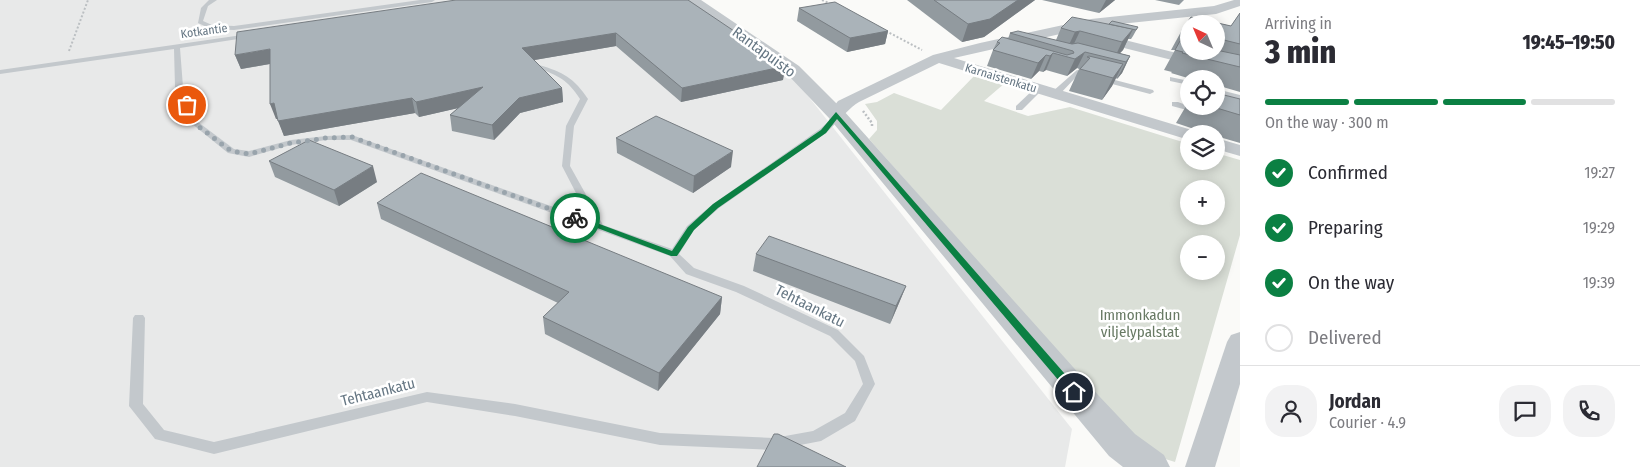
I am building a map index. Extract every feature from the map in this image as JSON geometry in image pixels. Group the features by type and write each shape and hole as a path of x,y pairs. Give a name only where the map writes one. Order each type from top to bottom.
{"street":[{"name":"Rantapuisto","path":"691,0 793,70 836,114 1122,445 1151,467"},
{"path":"836,114 844,104 853,99 938,58 985,46 1017,42 1070,26 1216,10 1240,2"},
{"path":"1070,26 1089,35 1240,73"},
{"name":"Karnaistenkatu","path":"938,58 1180,132"},
{"path":"1225,146 1240,151"},
{"path":"1200,467 1240,342"}],"lane":[{"path":"214,0 208,2 202,8 200,22 211,27 234,28 432,0"},
{"name":"Kotkantie","path":"0,72 256,35"},
{"path":"985,46 999,51"},
{"path":"177,47 179,87 194,123 231,151 249,154 291,143 326,138 352,137 674,254 690,228 716,206 823,131 832,123 836,114"},
{"path":"539,67 556,72 572,81 584,99 570,126 566,166 599,227"},
{"path":"1055,94 1077,72 1150,92"},
{"path":"1173,79 1180,81"},
{"path":"1019,108 1039,89"},
{"path":"1225,93 1240,97"},
{"path":"1175,104 1180,105"},
{"name":"Tehtaankatu","path":"139,318 136,406 160,435 214,448 427,397 515,410 670,440 774,444 816,437 850,417 870,384 860,359 834,333 740,289 690,271 674,254"}],"path":[{"path":"61,63 75,40 88,0"},
{"path":"822,0 838,7"},
{"path":"880,28 938,58"}],"shaded area":[{"path":"0,0 684,0 793,77 1072,429 1065,467 0,467"}],"green space":[{"name":"Immonkadun viljelypalstat","path":"977,73 1005,83 984,101 1028,116 1070,107 1180,141 1180,170 1225,170 1225,156 1240,160 1240,235 1175,462 1159,457 1141,446 869,139 877,130 877,121 865,104 877,102 894,93 941,110"}],"building":[{"path":"456,0 688,0 786,66 682,88 616,33 522,48 562,88 519,98 492,125 450,115 483,87 416,102 412,98 278,121 274,103 270,104 270,49 235,55 237,32"},
{"path":"934,0 1018,0 990,19 968,24"},
{"path":"835,2 888,31 850,38 799,8"},
{"path":"1240,13 1240,44 1225,40 1225,25 1231,26"},
{"path":"1072,17 1133,29 1122,42 1061,28"},
{"path":"1112,21 1138,27 1136,30 1109,24"},
{"path":"1018,31 1130,56 1126,62 1085,52 1075,59 1053,53 1050,56 1046,55 1038,63 993,50 1000,43 997,42 1002,37 1067,55 1074,53 1073,51 1010,33"},
{"path":"1180,41 1180,51 1175,50"},
{"path":"1225,52 1240,55 1240,67 1211,60 1225,60"},
{"path":"1087,57 1123,64 1113,78 1080,69 1090,58"},
{"path":"1225,95 1240,99 1240,115 1225,110"},
{"path":"656,116 733,151 694,176 616,138"},
{"path":"309,140 373,166 334,190 269,161"},
{"path":"421,173 722,297 659,373 543,317 569,292 377,203"},
{"path":"769,236 906,286 896,306 756,254"},
{"path":"774,434 778,434 846,467 757,467"}],"way so far":[{"path":"187,105 194,123 231,151 249,154 291,143 326,138 352,137 575,218"}],"route":[{"path":"575,218 674,254 690,228 716,206 823,131 832,123 836,114 1074,392"}]}
